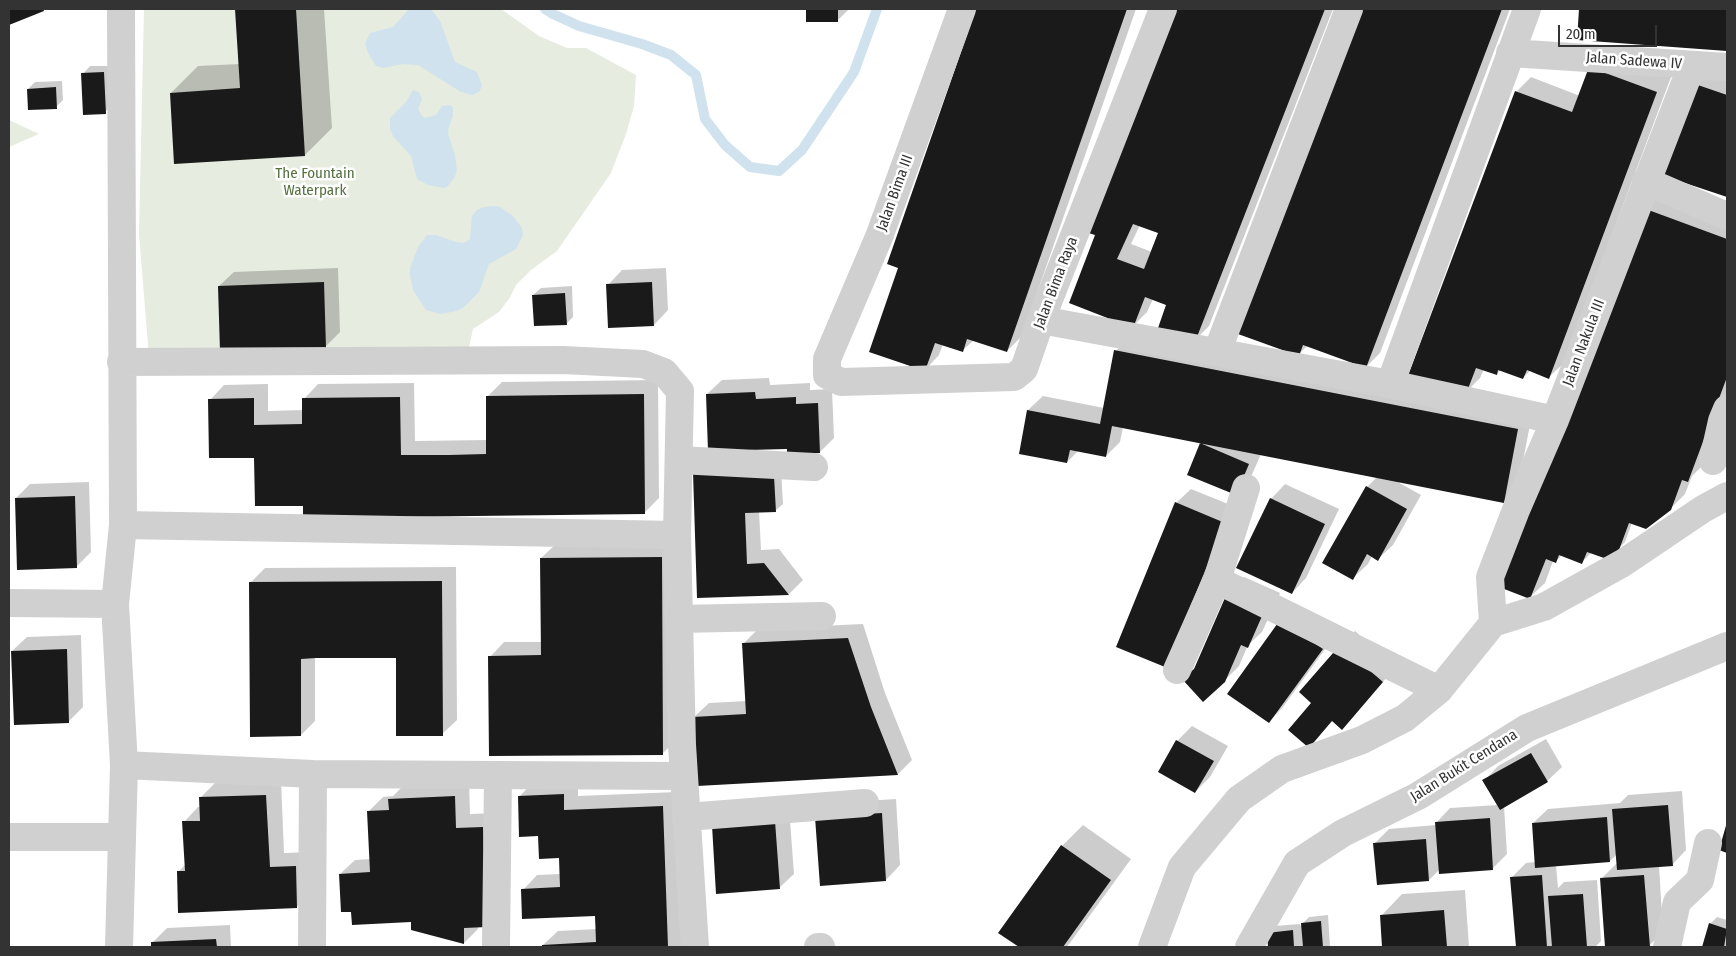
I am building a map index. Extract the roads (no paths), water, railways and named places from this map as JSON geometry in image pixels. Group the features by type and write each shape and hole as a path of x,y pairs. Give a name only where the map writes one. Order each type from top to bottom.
{"street":[{"path":"119,947 124,764 115,604 123,525 121,9"},
{"name":"Jalan Bima III","path":"827,375 827,359 879,237 962,9"},
{"name":"Jalan Bima Raya","path":"827,375 841,382 1014,377 1024,369 1041,320 1162,9"},
{"path":"1217,352 1349,9"},
{"path":"1390,384 1527,9"},
{"name":"Jalan Sadewa IV","path":"1510,53 1727,67"},
{"name":"Jalan Nakula III","path":"1493,623 1490,577 1516,510 1555,420 1692,65"},
{"path":"1646,181 1727,216"},
{"path":"1041,320 1390,384 1555,420"},
{"path":"121,362 562,360 643,364 664,372 680,391 677,535 679,619 684,776 695,947"},
{"path":"1712,461 1722,420 1727,409"},
{"path":"679,460 814,467"},
{"path":"1177,670 1217,580 1246,488"},
{"path":"1152,947 1182,867 1238,799 1282,769 1362,740 1405,718 1440,690 1493,623 1544,607 1623,563 1703,509 1727,496"},
{"path":"123,525 677,535"},
{"path":"1217,580 1440,690"},
{"path":"9,603 115,604"},
{"path":"679,619 822,616"},
{"name":"Jalan Bukit Cendana","path":"1249,947 1297,863 1343,832 1418,796 1527,728 1727,646"},
{"path":"124,764 313,774 684,776"},
{"path":"312,947 313,774"},
{"path":"496,945 498,776"},
{"path":"687,817 865,803"},
{"path":"9,838 122,837"},
{"path":"1667,947 1677,902 1700,880 1708,843"}],"water":[{"path":"409,9 431,9 440,21 455,62 477,72 482,86 479,92 472,95 461,92 418,65 403,64 383,68 376,66 365,44 370,33 393,27"},
{"path":"413,90 419,92 422,99 418,109 425,118 436,115 442,106 450,105 453,108 453,116 448,134 455,155 457,171 454,178 444,188 428,185 417,179 411,156 393,136 390,129 390,118 406,102"},
{"path":"493,206 500,207 513,216 522,228 523,235 516,249 489,264 479,292 463,308 441,314 426,310 413,290 410,275 410,268 418,247 427,235 436,235 464,243 470,239 472,216 477,210"}],"waterway":[{"path":"545,9 579,26 642,44 671,55 696,75 705,119 725,145 750,167 779,171 802,150 854,72 877,9"}],"park label":[{"name":"The Fountain Waterpark","path":"315,182"}]}
